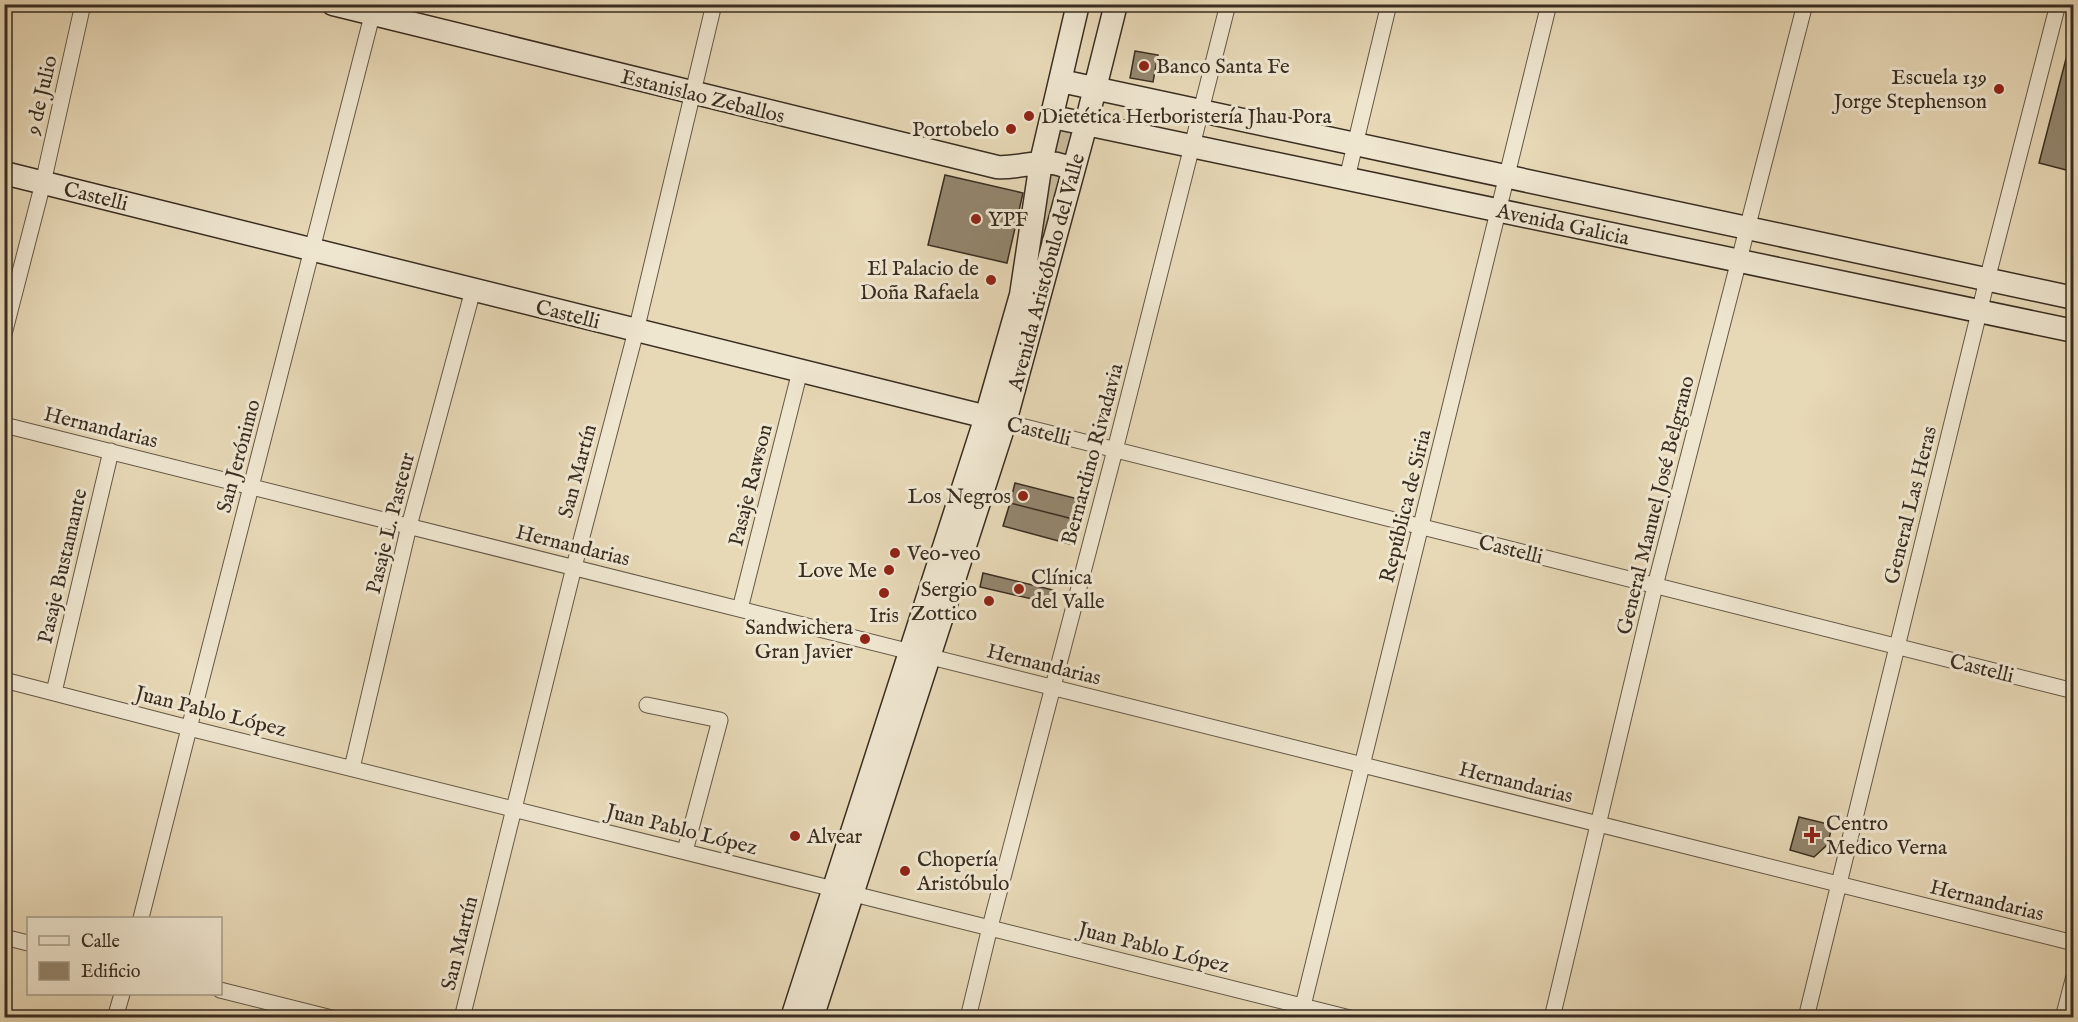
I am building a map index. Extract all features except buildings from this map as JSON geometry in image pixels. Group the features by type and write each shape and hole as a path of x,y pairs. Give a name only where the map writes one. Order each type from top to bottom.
{"main road":[{"name":"Estanislao Zeballos","path":"333,4 374,9 692,93 997,167 1041,162 1058,163 1073,171"},
{"name":"Avenida Aristóbulo del Valle","path":"995,420 1021,295 1041,162 1078,4"},
{"name":"Avenida Aristóbulo del Valle","path":"792,1017 842,891 995,420 1073,171 1116,4"},
{"name":"Avenida Galicia","path":"1061,81 2073,298"},
{"name":"Avenida Galicia","path":"1053,117 2073,331"},
{"name":"Castelli","path":"4,173 995,420"},
{"name":"Avenida Aristóbulo del Valle","path":"812,1017 842,891"}],"street":[{"name":"9 de Julio","path":"4,334 43,183 83,4"},
{"name":"San Martín","path":"462,1017 574,567 636,331 714,4"},
{"name":"Bernardino Rivadavia","path":"968,1017 1228,4"},
{"path":"1347,178 1389,4"},
{"name":"República de Siria","path":"1301,1011 1549,4"},
{"name":"General Manuel José Belgrano","path":"1552,1017 1655,586 1805,4"},
{"name":"General Las Heras","path":"1806,1017 1979,311 2058,4"},
{"name":"San Jerónimo","path":"141,917 374,9"},
{"name":"Pasaje L. Pasteur","path":"352,768 409,526 473,290"},
{"name":"Pasaje Rawson","path":"740,609 800,371"},
{"name":"Castelli","path":"995,420 2073,691"},
{"name":"Hernandarias","path":"4,425 1363,764 2073,944"},
{"name":"Pasaje Bustamante","path":"54,692 111,451"},
{"name":"Juan Pablo López","path":"4,680 990,927 1301,1011 1350,1017"},
{"path":"647,705 720,720 685,851"},
{"path":"4,937 27,943"},
{"path":"2063,1017 2073,975"},
{"path":"222,990 332,1017"},
{"path":"115,1017 121,995"}],"shaded area":[{"path":"1057,125 1078,130 1070,160 1049,155"},
{"path":"1045,173 1062,174 1036,281"}],"place":[{"name":"Banco Santa Fe","path":"1144,66"},
{"name":"Escuela 139 Jorge Stephenson","path":"1999,89"},
{"name":"Dietética Herboristería Jhau Pora","path":"1029,116"},
{"name":"Portobelo","path":"1011,129"},
{"name":"YPF","path":"976,219"},
{"name":"El Palacio de Doña Rafaela","path":"991,280"},
{"name":"Los Negros","path":"1023,496"},
{"name":"Veo-veo","path":"895,553"},
{"name":"Love Me","path":"889,570"},
{"name":"Clínica del Valle","path":"1019,589"},
{"name":"Iris","path":"884,593"},
{"name":"Sergio Zottico","path":"989,601"},
{"name":"Sandwichera Gran Javier","path":"865,639"},
{"name":"Centro Medico Verna","path":"1812,835"},
{"name":"Alvear","path":"795,836"},
{"name":"Chopería Aristóbulo","path":"905,871"}]}
